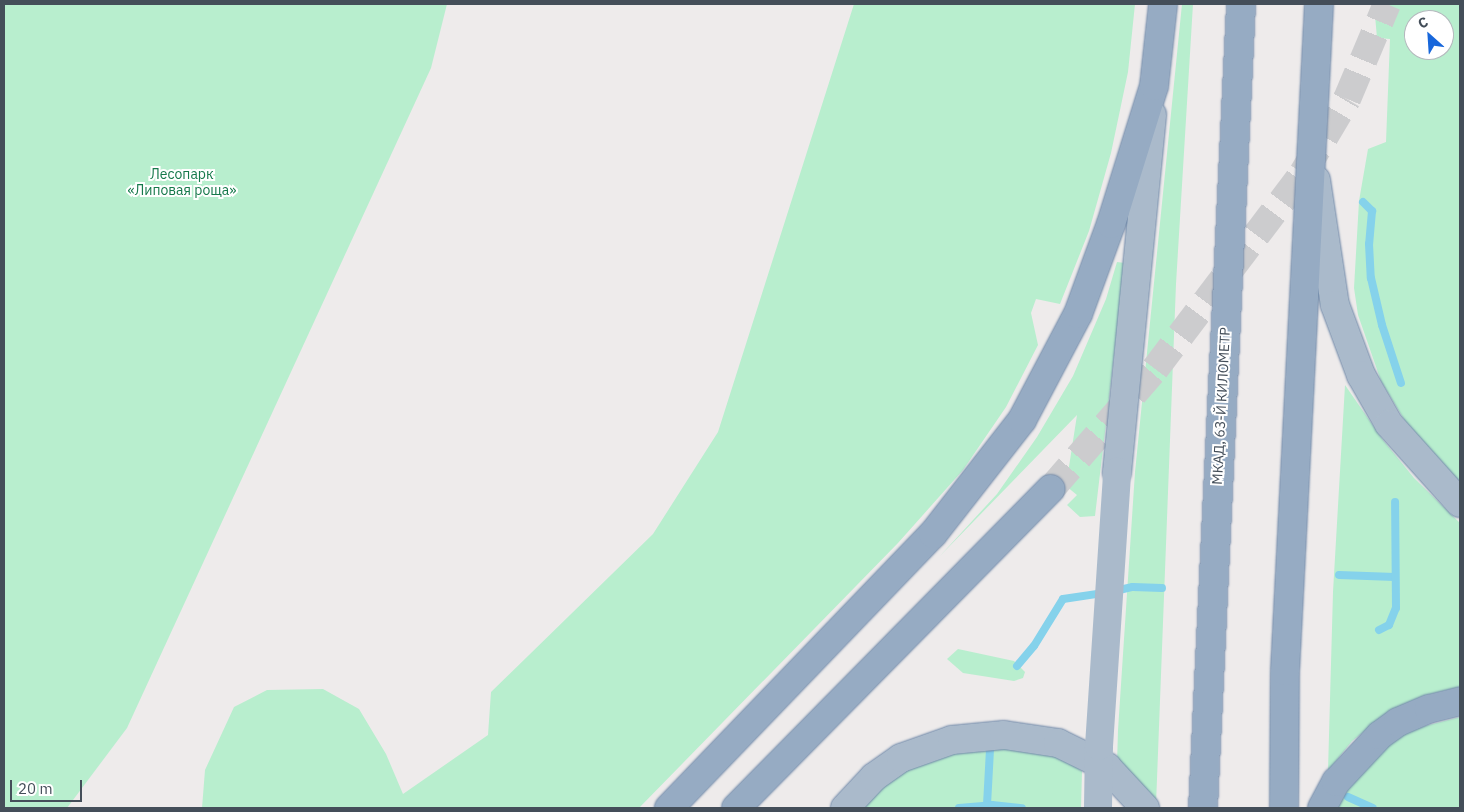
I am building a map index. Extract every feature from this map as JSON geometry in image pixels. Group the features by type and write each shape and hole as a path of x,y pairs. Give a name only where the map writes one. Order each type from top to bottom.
{"highway":[{"path":"669,808 933,534 964,498 1022,420 1078,314 1111,224 1154,86 1163,4"},
{"name":"МКАД, 63-Й КИЛОМЕТР","path":"1203,808 1241,4"},
{"path":"1284,808 1286,671 1319,4"},
{"path":"736,808 1051,489"},
{"path":"1322,808 1336,782 1380,735 1398,722 1430,709 1460,701"}],"main road":[{"path":"1098,808 1099,746 1117,472 1154,86"},
{"path":"1312,154 1335,305 1361,375 1389,424 1460,503"},
{"path":"845,808 874,777 901,758 952,740 1004,735 1058,743 1107,767 1145,808"}],"green space":[{"name":"Лесопарк «Липовая роща»","path":"4,4 447,4 431,68 127,728 67,808 4,808"},
{"path":"854,4 1135,4 1128,72 1111,153 1089,231 1060,304 1036,299 1031,313 1038,345 1006,407 963,470 898,543 639,808 202,808 205,770 234,707 267,690 323,689 359,709 386,754 403,794 488,735 491,692 653,534 718,432"},
{"path":"1182,4 1193,4 1176,284 1156,805 1117,765 1118,730 1135,472"},
{"path":"1374,4 1460,4 1460,482 1405,421 1381,381 1358,315 1354,288 1359,201 1368,149 1386,142 1390,39 1377,38"},
{"path":"1117,262 1125,263 1095,516 1080,517 1067,505 1077,495 1066,486 1077,415 939,557 997,494 1037,437 1073,376 1106,299"},
{"path":"1345,385 1383,440 1414,478 1460,523 1460,687 1423,696 1392,710 1352,741 1328,771 1333,592"},
{"path":"958,649 1014,661 1025,672 1023,678 1014,681 963,673 947,659"},
{"path":"1460,717 1460,808 1334,808 1350,782 1379,750 1413,729"},
{"path":"987,744 1059,756 1082,771 1081,808 856,808 893,771"}],"waterway":[{"path":"1363,202 1372,211 1369,244 1371,278 1382,325 1401,383"},
{"path":"1379,630 1389,625 1396,608 1395,502"},
{"path":"1339,575 1395,577"},
{"path":"1115,591 1133,587 1162,588"},
{"path":"1017,666 1034,646 1063,599 1103,593"},
{"path":"987,805 990,749"},
{"path":"1348,797 1373,808"},
{"path":"959,808 992,805 1022,808"}],"tunnel":[{"path":"1051,489 1155,369 1303,173 1347,99 1387,4"}]}
